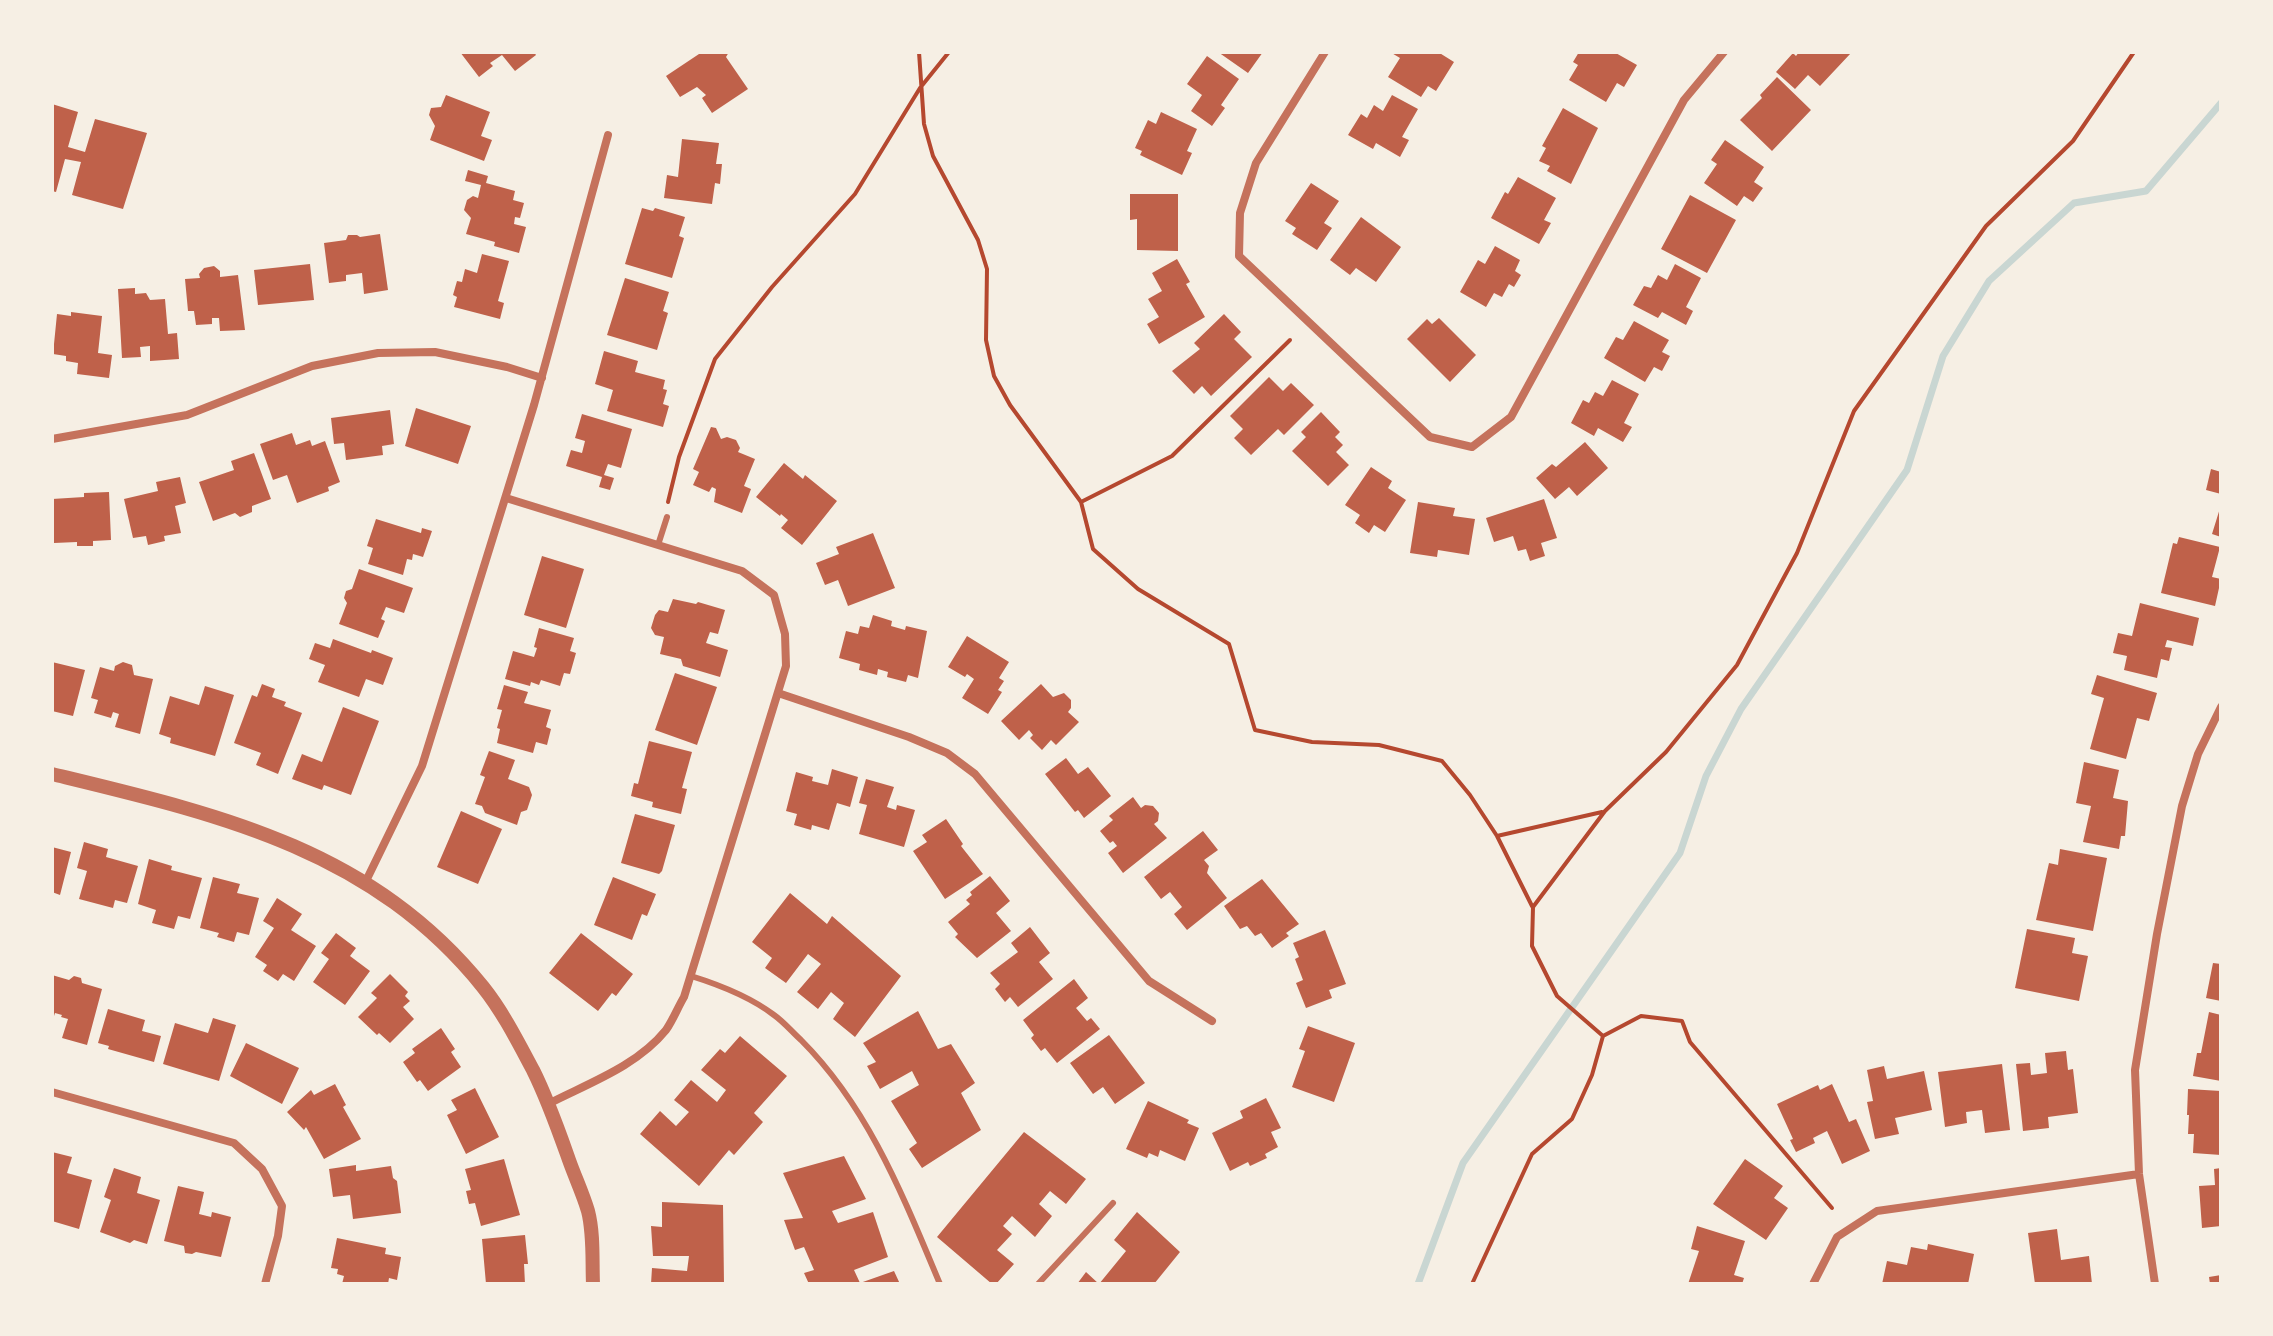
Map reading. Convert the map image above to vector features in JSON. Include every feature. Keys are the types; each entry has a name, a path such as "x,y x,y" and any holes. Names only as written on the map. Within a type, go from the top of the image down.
{"street":[{"path":"1325,52 1256,163 1240,213 1239,256 1430,437 1472,447 1511,417 1684,100 1724,52"},
{"path":"365,883 422,766 542,378 608,135"},
{"path":"52,439 187,415 312,366 378,353 435,352 507,367 542,378"},
{"path":"506,498 742,571 774,595 785,634 786,666 684,997 666,1030 636,1057 550,1103"},
{"path":"778,693 909,737 947,753 975,774 1149,981 1212,1021"},
{"path":"2155,1284 2139,1174 2135,1070 2182,806 2198,754 2221,707"},
{"path":"52,774 178,804 270,834 403,906 446,945 485,989 519,1043 550,1103 589,1214 593,1284"},
{"path":"52,1092 234,1143 262,1169 282,1206 278,1236 265,1284"},
{"path":"1813,1284 1837,1237 1877,1211 2139,1174"}],"lane":[{"path":"658,545 667,517"},
{"path":"691,976 742,995 775,1015 820,1060 856,1107 891,1168 940,1284"},
{"path":"1038,1284 1113,1203"}],"path":[{"path":"919,52 924,124 933,156 971,226 987,269 986,340 994,376 1010,405 1081,502 1093,549 1138,589 1229,644 1255,730 1312,742 1379,745 1442,761 1470,795 1497,836 1533,907 1532,946 1557,996 1603,1036"},
{"path":"667,517 670,487 679,457 715,359 772,287 855,194 920,88 949,52"},
{"path":"1533,907 1605,811 1666,752 1737,665 1797,553 1854,411 1986,226 2073,141 2134,52"},
{"path":"1081,502 1172,456 1290,340"},
{"path":"1497,836 1605,811"},
{"path":"1472,1284 1532,1154 1572,1119 1592,1075 1603,1036 1641,1016 1682,1021 1690,1042 1832,1208"}],"building":[{"path":"460,52 534,52 536,55 515,71 502,55 490,63 493,66 479,77"},
{"path":"702,52 729,52 726,57 748,89 712,113 702,98 706,95 697,87 680,97 666,76"},
{"path":"1218,52 1263,52 1248,73"},
{"path":"1390,52 1438,52 1454,62 1436,91 1428,86 1421,97 1388,77 1400,58"},
{"path":"1579,52 1614,52 1637,65 1624,87 1617,83 1606,102 1569,80 1578,65 1573,62"},
{"path":"1799,52 1851,53 1820,86 1808,75 1795,89 1776,72 1793,53 1796,56"},
{"path":"1207,56 1239,79 1221,105 1225,108 1212,126 1191,111 1202,95 1187,84"},
{"path":"1777,77 1811,110 1772,151 1740,120"},
{"path":"446,95 490,112 481,136 492,140 484,161 430,140 435,126 429,115 431,108 441,107"},
{"path":"1392,95 1418,109 1402,137 1409,140 1400,157 1376,143 1373,149 1348,135 1361,114 1367,118 1374,105 1383,111"},
{"path":"52,104 78,112 68,147 85,152 95,119 147,133 123,209 72,195 81,162 65,159 56,192 52,191"},
{"path":"1563,108 1598,128 1571,184 1547,171 1550,166 1539,161 1546,148 1542,146"},
{"path":"1161,112 1197,129 1187,151 1192,153 1182,175 1140,155 1142,151 1135,148 1148,120 1156,124"},
{"path":"682,139 719,143 716,164 722,164 720,184 715,183 712,204 664,198 667,175 678,177"},
{"path":"1725,140 1764,167 1754,182 1763,188 1753,202 1744,196 1737,206 1704,183 1717,164 1711,160"},
{"path":"468,170 488,176 486,183 515,191 513,200 524,203 520,218 515,217 514,224 526,227 519,253 466,234 471,218 464,210 467,200 473,196 478,198 481,185 465,181"},
{"path":"1518,177 1556,198 1544,220 1551,223 1539,244 1491,218 1505,192 1508,194"},
{"path":"1311,183 1339,201 1324,223 1332,228 1317,250 1292,234 1296,228 1285,221"},
{"path":"1130,194 1178,194 1178,251 1137,250 1137,219 1130,220"},
{"path":"1690,195 1736,220 1707,273 1661,249"},
{"path":"642,208 653,211 655,208 685,217 679,236 684,238 672,278 625,264"},
{"path":"1361,217 1401,247 1376,282 1356,268 1350,275 1330,260"},
{"path":"380,234 388,290 364,294 362,273 346,275 346,281 329,283 324,243 346,240 348,235"},
{"path":"1495,246 1520,260 1515,271 1521,275 1514,287 1509,284 1502,297 1494,293 1486,307 1460,292 1478,260 1485,264"},
{"path":"482,254 509,261 498,301 504,303 500,319 454,307 457,281 462,282 465,269 477,273"},
{"path":"1177,259 1190,282 1186,284 1205,317 1159,344 1147,324 1159,317 1148,299 1162,291 1152,273"},
{"path":"310,264 314,300 258,305 254,270"},
{"path":"1675,264 1701,278 1686,307 1693,311 1686,325 1662,312 1658,318 1633,305 1644,286 1651,288 1658,275 1667,280"},
{"path":"214,266 220,271 220,277 238,275 245,330 220,331 219,318 212,318 212,324 196,325 194,311 188,311 185,279 200,278 199,274 204,268"},
{"path":"625,278 669,292 663,311 668,313 657,350 607,335"},
{"path":"135,288 135,294 146,293 150,300 165,299 168,334 177,333 179,359 150,361 150,346 140,347 141,357 122,358 118,289"},
{"path":"71,312 102,316 98,353 112,355 109,378 77,374 78,363 66,361 66,356 53,354 57,314 71,316"},
{"path":"1224,314 1241,332 1234,339 1252,357 1211,396 1202,386 1194,394 1172,371 1200,349 1194,343"},
{"path":"1439,318 1476,355 1450,382 1407,339 1427,319 1432,324"},
{"path":"1634,321 1669,340 1662,352 1670,356 1662,371 1654,367 1645,382 1604,358 1616,337 1623,340"},
{"path":"604,351 638,361 635,372 665,380 663,389 667,390 663,404 669,406 663,427 607,411 613,390 595,384"},
{"path":"1269,377 1283,391 1291,383 1314,405 1284,435 1278,429 1251,455 1234,438 1243,429 1230,416"},
{"path":"1612,380 1639,394 1624,423 1632,427 1623,442 1598,428 1594,436 1571,423 1583,400 1589,403 1595,392 1603,396"},
{"path":"416,408 471,426 458,464 405,446"},
{"path":"390,410 394,444 382,446 383,455 346,460 344,443 334,444 331,418"},
{"path":"1321,412 1340,432 1335,437 1343,445 1336,452 1349,465 1328,486 1292,451 1306,437 1301,432"},
{"path":"582,414 632,429 621,468 608,464 604,475 614,478 610,490 599,487 602,477 566,466 571,450 582,453 585,441 575,438"},
{"path":"711,427 716,428 721,439 736,440 740,448 738,452 755,459 744,486 751,489 742,513 714,502 716,489 712,487 709,492 693,485 699,472 693,469"},
{"path":"292,433 296,445 310,440 312,446 325,441 340,482 328,487 329,491 297,503 287,475 273,480 260,444"},
{"path":"1585,442 1608,468 1577,496 1569,487 1555,499 1536,478 1552,464 1556,467"},
{"path":"254,453 271,499 252,506 252,512 240,517 235,513 213,521 199,482 234,470 231,461"},
{"path":"784,463 803,479 805,475 837,501 802,545 781,528 788,520 756,497"},
{"path":"1371,467 1392,481 1388,488 1406,500 1385,532 1374,525 1369,533 1355,523 1360,515 1345,505"},
{"path":"2211,469 2221,472 2221,494 2206,490"},
{"path":"180,477 186,503 175,506 181,533 164,536 165,541 148,545 146,536 133,538 124,499 158,491 156,482"},
{"path":"109,492 111,540 93,541 93,546 77,546 77,542 54,543 52,499"},
{"path":"1544,499 1557,538 1541,543 1545,556 1530,561 1526,549 1518,551 1513,536 1494,542 1486,518"},
{"path":"1418,502 1455,508 1453,516 1475,519 1469,555 1438,550 1437,557 1410,553"},
{"path":"2221,505 2221,537 2212,534"},
{"path":"376,519 421,533 422,528 432,531 423,557 413,554 412,560 407,559 403,575 368,564 373,548 367,546"},
{"path":"873,533 895,588 848,606 838,580 825,585 816,563 839,554 836,547"},
{"path":"2179,537 2220,547 2212,577 2221,579 2215,606 2161,593 2173,543 2177,544"},
{"path":"542,556 584,569 566,628 524,615"},
{"path":"359,569 413,588 404,613 386,607 381,619 385,621 378,638 339,624 347,603 344,598 346,591 352,589"},
{"path":"673,599 725,610 718,634 710,632 706,643 728,650 720,677 683,666 681,659 660,654 664,637 655,635 651,628 655,615 659,610 668,612"},
{"path":"2140,603 2199,618 2193,646 2167,640 2165,647 2172,648 2169,661 2161,659 2157,678 2124,670 2127,656 2113,653 2118,633 2132,636"},
{"path":"873,615 892,621 891,626 927,631 918,678 908,675 906,682 887,677 888,672 878,669 877,675 859,670 860,664 839,658 846,631 858,634 860,626 869,628"},
{"path":"539,628 574,638 570,651 576,653 570,674 564,673 560,686 541,680 539,685 531,682 530,686 505,679 513,651 534,657"},
{"path":"967,636 1009,662 999,678 1004,681 998,690 1002,692 988,714 962,698 974,679 948,667"},
{"path":"333,639 393,658 383,685 366,679 359,697 318,682 325,665 309,659 315,643 330,648"},
{"path":"52,662 85,670 73,716 52,711"},
{"path":"123,662 132,665 134,675 153,679 140,734 115,727 119,714 113,712 111,718 94,713 98,700 91,698 100,667 114,671 115,666"},
{"path":"675,673 717,687 697,745 655,730"},
{"path":"2097,675 2157,693 2149,721 2137,718 2126,759 2090,749 2104,698 2091,694"},
{"path":"262,684 275,689 272,697 286,702 284,706 302,713 278,774 256,765 261,753 234,743 252,695 257,697"},
{"path":"1041,684 1053,697 1064,693 1071,700 1068,712 1079,722 1056,745 1051,740 1042,750 1030,738 1033,735 1029,730 1019,740 1001,721"},
{"path":"504,685 528,692 524,703 551,710 546,727 551,729 547,745 536,742 533,753 497,743 502,710 497,709"},
{"path":"205,686 234,695 215,756 170,743 171,738 159,734 170,696 199,705"},
{"path":"343,707 379,721 351,795 324,785 322,790 292,779 302,754 322,762"},
{"path":"649,741 692,752 682,788 687,789 681,814 652,807 653,802 631,796 634,783 638,784"},
{"path":"489,751 515,760 508,779 529,787 532,795 517,825 485,813 482,806 475,804 485,777 480,775"},
{"path":"1066,758 1078,774 1088,767 1111,796 1084,818 1078,810 1075,812 1045,774"},
{"path":"2084,762 2119,770 2113,798 2128,801 2125,836 2121,836 2119,849 2083,842 2091,806 2076,803"},
{"path":"832,769 858,777 850,807 837,803 829,830 812,825 811,830 794,825 797,814 786,811 796,772 828,785"},
{"path":"866,779 894,787 887,807 896,810 897,805 915,810 904,847 859,834 867,805 859,803"},
{"path":"1133,797 1141,808 1153,806 1159,813 1158,821 1154,824 1167,838 1123,873 1108,853 1117,846 1100,831 1113,820 1109,816"},
{"path":"461,811 502,829 478,884 437,867"},
{"path":"635,814 675,825 659,874 621,863"},
{"path":"946,819 963,844 961,846 983,874 945,899 913,851 927,842 922,835"},
{"path":"1203,831 1218,850 1204,860 1209,866 1207,873 1227,898 1187,930 1174,914 1182,907 1170,892 1161,899 1144,877"},
{"path":"84,842 108,849 106,857 138,866 127,903 115,900 113,908 79,899 87,871 77,868"},
{"path":"52,847 71,852 60,895 52,892"},
{"path":"2060,849 2107,858 2093,931 2036,920 2049,863 2058,865"},
{"path":"149,859 172,866 171,870 202,878 190,919 178,916 174,929 152,923 156,910 138,904"},
{"path":"990,876 1010,901 996,913 1011,931 977,958 955,937 958,934 948,922 970,904 966,900 972,895 970,892"},
{"path":"213,877 240,884 237,893 259,898 249,935 237,932 234,942 217,937 219,933 200,928"},
{"path":"613,877 656,894 647,916 642,914 632,940 594,925"},
{"path":"1262,879 1299,924 1272,948 1261,933 1255,936 1247,926 1240,929 1224,906"},
{"path":"790,893 827,924 832,916 901,976 855,1037 833,1019 844,1003 831,992 818,1009 797,992 821,964 808,954 786,983 765,968 772,958 752,942"},
{"path":"277,898 302,914 291,930 316,946 294,981 283,974 278,981 263,971 267,965 255,957 274,928 263,921"},
{"path":"1030,927 1050,953 1039,962 1053,979 1018,1007 1010,997 1005,1002 995,989 1000,984 990,973 1018,952 1011,943"},
{"path":"2027,929 2075,938 2072,953 2088,956 2079,1001 2015,988"},
{"path":"1325,930 1346,984 1329,990 1332,998 1306,1008 1296,983 1303,980 1293,943"},
{"path":"336,933 356,948 350,956 370,971 345,1005 313,982 329,959 321,953"},
{"path":"581,933 633,974 616,996 612,993 598,1011 549,973"},
{"path":"2213,963 2221,964 2221,1001 2206,998"},
{"path":"390,974 408,992 405,996 410,1001 403,1007 414,1019 390,1043 358,1017 377,998 371,993"},
{"path":"52,975 69,980 74,976 81,978 82,983 102,989 87,1045 62,1038 68,1019 62,1015 55,1013 52,1022"},
{"path":"1074,979 1088,998 1076,1008 1087,1021 1091,1018 1100,1029 1057,1063 1045,1048 1041,1051 1023,1020"},
{"path":"108,1009 145,1020 142,1031 161,1036 154,1062 108,1049 109,1046 98,1043"},
{"path":"918,1011 938,1049 951,1044 975,1083 961,1093 981,1130 922,1168 909,1149 917,1143 891,1101 919,1085 912,1071 880,1089 867,1066 876,1062 863,1043"},
{"path":"2209,1012 2221,1015 2221,1081 2193,1076"},
{"path":"213,1018 236,1025 219,1081 163,1064 175,1023 208,1033"},
{"path":"1308,1026 1355,1043 1334,1102 1292,1087 1305,1051 1299,1049"},
{"path":"441,1028 455,1049 451,1052 461,1067 428,1091 420,1080 417,1082 403,1062 415,1053 412,1049"},
{"path":"1109,1035 1145,1083 1115,1104 1103,1087 1093,1094 1070,1063"},
{"path":"740,1036 787,1076 754,1113 763,1122 734,1155 729,1150 699,1186 640,1134 660,1111 676,1126 689,1112 674,1100 691,1080 717,1102 726,1090 701,1070 720,1049 725,1053"},
{"path":"246,1043 299,1068 282,1104 230,1076"},
{"path":"2066,1051 2068,1070 2073,1069 2078,1113 2048,1117 2049,1128 2023,1131 2016,1064 2030,1063 2031,1075 2047,1073 2045,1053"},
{"path":"2002,1064 2010,1130 1985,1133 1982,1110 1966,1112 1967,1123 1945,1127 1938,1072"},
{"path":"1884,1066 1887,1079 1924,1071 1932,1110 1895,1118 1899,1134 1875,1139 1867,1102 1873,1101 1867,1070"},
{"path":"335,1084 346,1105 343,1107 361,1139 324,1159 306,1127 304,1130 287,1112 311,1090 314,1095"},
{"path":"1832,1084 1849,1122 1856,1119 1870,1151 1842,1164 1827,1131 1813,1138 1815,1143 1796,1152 1777,1104 1818,1085 1820,1090"},
{"path":"475,1088 499,1137 466,1154 447,1115 457,1110 451,1100"},
{"path":"2188,1089 2221,1091 2221,1155 2193,1153 2194,1134 2188,1134"},
{"path":"1266,1098 1281,1128 1271,1132 1278,1147 1265,1154 1267,1158 1250,1166 1248,1162 1230,1171 1212,1133 1243,1118 1240,1111"},
{"path":"1148,1101 1199,1128 1185,1161 1160,1150 1158,1157 1149,1153 1147,1158 1126,1149"},
{"path":"1024,1132 1086,1179 1066,1204 1050,1191 1039,1204 1052,1216 1035,1237 1012,1216 1003,1226 1012,1234 997,1250 1014,1264 996,1284 992,1284 937,1237"},
{"path":"52,1152 72,1157 67,1173 92,1180 79,1229 52,1221"},
{"path":"844,1156 866,1199 832,1211 838,1223 873,1212 888,1257 854,1270 860,1283 894,1271 900,1284 809,1284 804,1273 814,1270 804,1247 795,1250 784,1220 803,1218 783,1173"},
{"path":"504,1159 520,1215 481,1226 475,1203 469,1204 466,1191 471,1190 465,1169"},
{"path":"1745,1159 1783,1186 1774,1198 1788,1208 1766,1240 1713,1204"},
{"path":"356,1165 356,1171 391,1166 393,1178 397,1181 401,1213 353,1219 350,1195 333,1197 329,1169"},
{"path":"114,1168 141,1177 137,1193 160,1200 147,1244 134,1240 130,1243 100,1232 111,1200 104,1197"},
{"path":"2221,1168 2221,1226 2202,1228 2199,1186 2215,1185 2214,1169"},
{"path":"178,1186 204,1192 199,1214 211,1217 212,1212 231,1217 221,1257 185,1253 184,1246 164,1241"},
{"path":"662,1202 723,1205 724,1284 651,1284 652,1268 687,1271 689,1256 653,1256 651,1226 662,1227"},
{"path":"1137,1212 1180,1252 1154,1284 1099,1284 1126,1251 1114,1240"},
{"path":"1697,1226 1745,1241 1734,1275 1744,1278 1742,1284 1688,1284 1699,1251 1691,1249"},
{"path":"2057,1229 2061,1260 2089,1256 2092,1284 2035,1284 2028,1233"},
{"path":"525,1235 528,1264 524,1264 525,1284 486,1284 482,1239"},
{"path":"337,1238 386,1248 385,1254 401,1257 397,1280 389,1278 388,1284 342,1284 344,1276 337,1274 338,1269 331,1268"},
{"path":"1928,1244 1974,1254 1968,1284 1882,1284 1887,1261 1907,1265 1911,1247 1927,1250"},
{"path":"1086,1272 1099,1284 1077,1284"},
{"path":"2221,1275 2221,1284 2210,1284 2209,1277"}],"waterway":[{"path":"1418,1284 1463,1163 1680,853 1706,776 1741,709 1907,470 1943,356 1989,281 2074,203 2146,191 2221,103"}]}
